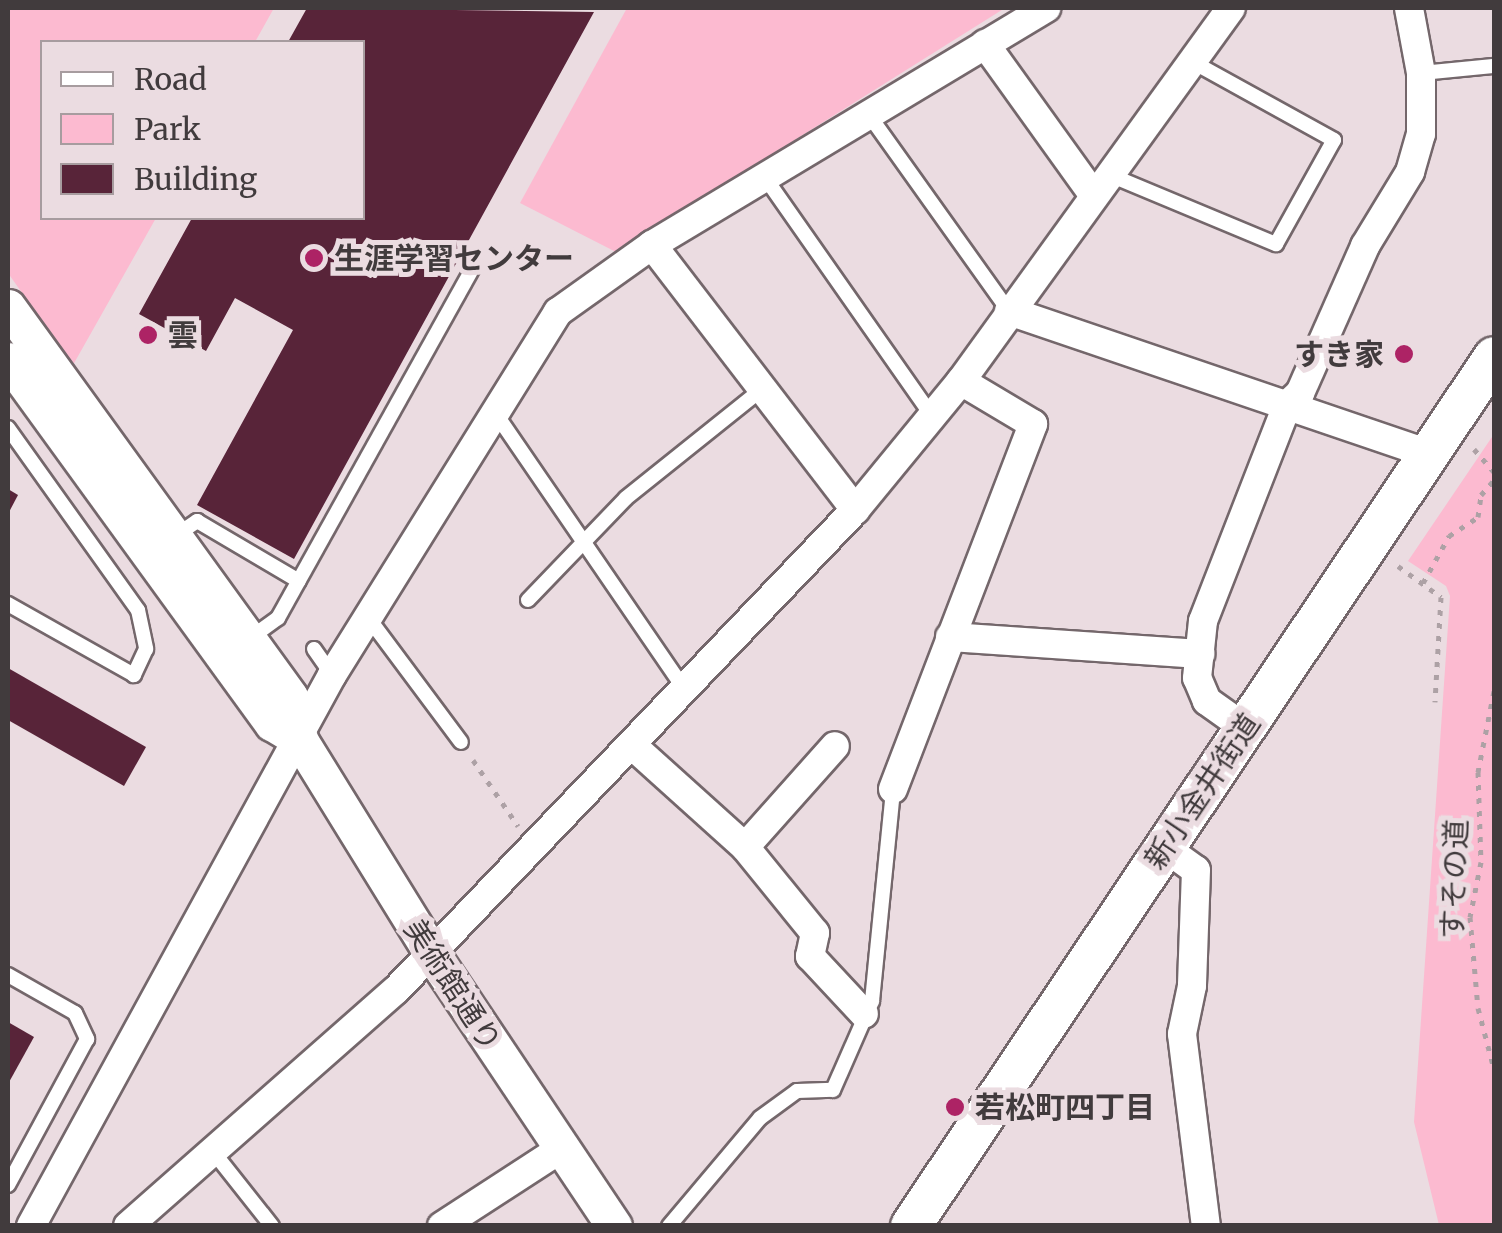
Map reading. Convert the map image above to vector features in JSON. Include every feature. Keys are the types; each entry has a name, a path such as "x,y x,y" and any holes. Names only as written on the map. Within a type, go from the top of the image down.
{"main road":[{"name":"新小金井街道","path":"911,1226 1494,357"}],"street":[{"path":"31,1226 300,740 332,675 558,312 652,245 1046,8"},
{"path":"128,1226 432,954 634,748 856,510 930,413 960,381 1099,183 1232,8"},
{"path":"1244,728 1207,702 1197,678 1203,622 1287,405 1300,394 1364,246 1410,172 1422,134 1421,73 1409,8"},
{"path":"985,44 1099,183"},
{"path":"652,245 856,510"},
{"name":"美術館通り","path":"8,307 16,360 236,648"},
{"path":"1010,311 1429,454"},
{"name":"美術館通り","path":"16,360 174,536 272,723 300,740 432,954 614,1226"},
{"path":"893,789 1033,424 960,381"},
{"path":"950,637 1200,654"},
{"path":"745,848 835,746"},
{"path":"634,748 745,848 814,933 810,956 864,1014"},
{"path":"1164,847 1196,870 1192,986 1182,1034 1206,1226"},
{"path":"442,1226 562,1148"}],"lane":[{"path":"1099,183 1276,244 1334,140 1190,61"},
{"path":"1421,73 1494,66"},
{"path":"869,115 1010,311"},
{"path":"764,176 930,413"},
{"path":"236,648 278,618 473,268"},
{"path":"528,600 626,498 762,389"},
{"path":"496,414 686,692"},
{"path":"8,428 138,610 146,649 134,675 8,604"},
{"path":"174,536 196,521 299,581"},
{"path":"367,615 461,742"},
{"path":"314,649 332,675"},
{"path":"669,1226 760,1118 797,1091 833,1090 872,1001 893,789"},
{"path":"8,975 74,1013 87,1039 8,1185"},
{"path":"211,1149 272,1226"}],"path":[{"path":"1474,449 1494,472"},
{"path":"1423,583 1449,536 1478,517 1481,495 1494,480"},
{"path":"1398,566 1441,598 1435,702"},
{"name":"すその道","path":"1494,691 1478,772 1480,862 1470,918 1478,1008 1494,1069"},
{"path":"461,742 533,849"}],"green space":[{"path":"8,8 274,8 256,40 40,40 40,220 155,220 73,365 8,273"},
{"path":"627,8 1005,8 616,252 520,203"},
{"path":"1494,434 1494,1225 1439,1225 1414,1122 1450,596 1446,586 1408,561"}],"building":[{"name":"生涯学習センター","path":"307,8 594,12 294,559 197,505 293,330 235,298 206,351 139,314 191,220 365,220 365,40 289,40"},
{"path":"8,489 18,495 8,514"},
{"path":"8,668 146,747 124,786 8,720"},
{"path":"8,1022 34,1037 8,1084"}],"place":[{"name":"生涯学習センター","path":"314,258"},
{"name":"雲","path":"148,335"},
{"name":"すき家","path":"1404,354"},
{"name":"若松町四丁目","path":"955,1107"}]}
